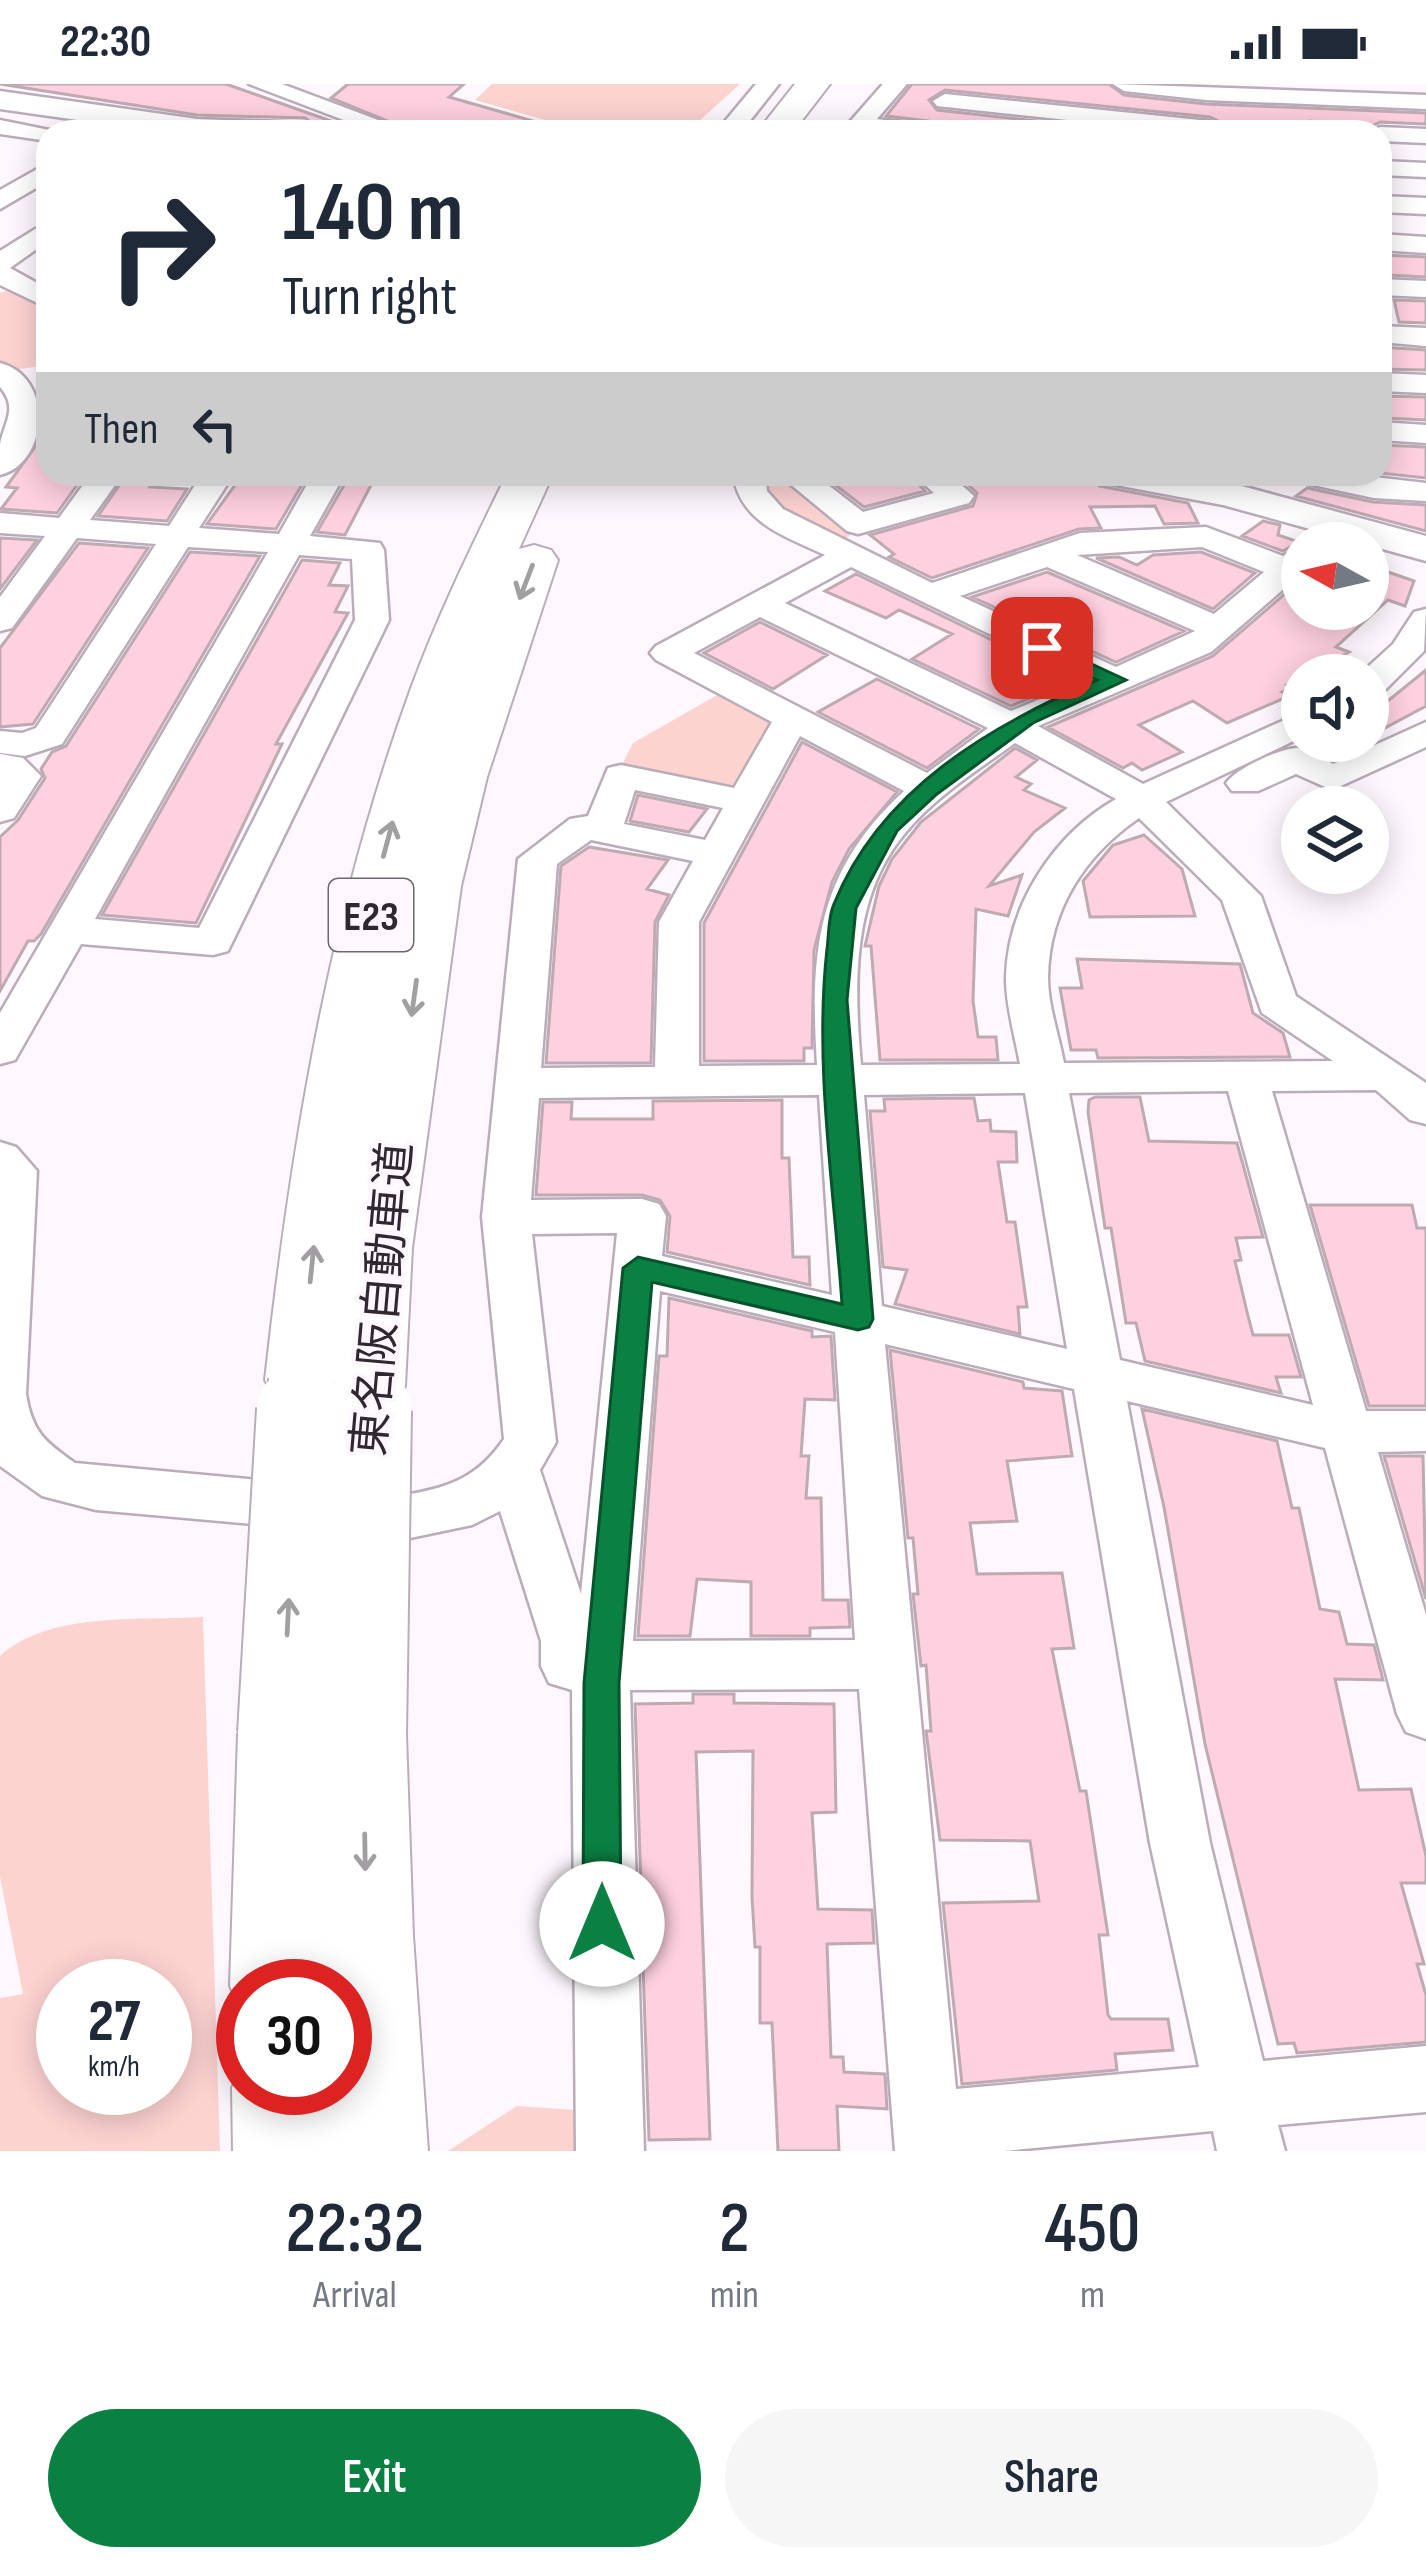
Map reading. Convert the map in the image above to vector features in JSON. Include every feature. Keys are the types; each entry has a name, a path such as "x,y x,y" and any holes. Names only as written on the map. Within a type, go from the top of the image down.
{"highway":[{"path":"785,120 814,84"},
{"path":"818,120 846,84"},
{"name":"東名阪自動車道","path":"282,1959 322,1734 335,1383 313,1250 378,878 405,775 487,559 524,486"},
{"name":"東名阪自動車道","path":"335,1383 377,1248 432,886 459,777 494,665 567,486"},
{"name":"東名阪自動車道","path":"322,1734 367,1936 379,2151"},
{"path":"281,2115 282,2151"}],"main road":[{"path":"0,100 93,120"},
{"path":"1182,486 1227,494 1295,522"},
{"path":"1389,544 1426,549"}],"street":[{"path":"260,84 364,120"},
{"path":"738,120 768,84"},
{"path":"863,120 896,84"},
{"path":"1124,84 1426,102"},
{"path":"1207,89 1210,120"},
{"path":"931,120 952,92 1143,120"},
{"path":"0,128 36,132"},
{"path":"1392,135 1426,136"},
{"path":"0,168 36,171"},
{"path":"1392,169 1426,170"},
{"path":"0,201 36,178"},
{"path":"1392,205 1426,206"},
{"path":"0,212 36,217"},
{"path":"0,262 36,238"},
{"path":"1392,243 1426,244"},
{"path":"0,274 36,292"},
{"path":"1392,288 1426,290"},
{"path":"1392,335 1426,337"},
{"path":"0,466 20,441 28,421 28,411 6,376 36,372"},
{"path":"1392,383 1426,384"},
{"path":"1392,432 1426,434"},
{"path":"0,621 98,486"},
{"path":"0,809 22,776 9,755 49,736 210,486"},
{"path":"0,1050 322,486"},
{"path":"750,486 764,509 849,555 668,653 928,789"},
{"path":"809,486 858,524 958,496 944,486"},
{"path":"1360,486 1426,492"},
{"path":"0,523 368,550 372,620 213,942 68,930"},
{"path":"928,594 981,581 1080,543 1206,537 1281,558"},
{"path":"1048,555 1217,628"},
{"path":"864,562 1115,680"},
{"path":"1281,573 1198,645 1014,727 928,789 887,828 844,908 834,1000 927,2138 1243,2124 1426,2079"},
{"path":"760,604 1014,727 1153,808 1241,896 1277,1003 1385,1075 1426,1109"},
{"path":"1389,667 1406,651 1426,619"},
{"path":"677,1083 679,922 792,718"},
{"path":"1153,808 1298,760 1332,779 1426,733"},
{"path":"1243,2124 1180,1844 1027,980 1034,922 1064,862 1281,735"},
{"path":"602,830 621,776 744,801"},
{"path":"0,1158 14,1171 1,1394 4,1417 18,1451 44,1473 96,1489 410,1516 472,1504 513,1468 530,1442 506,1217 538,859 584,827 714,854"},
{"path":"516,1083 1385,1075"},
{"path":"1246,1076 1426,1714"},
{"path":"506,1217 642,1216 603,1664 602,1924 610,2151"},
{"path":"638,1268 1344,1432 1426,1431"},
{"path":"513,1468 569,1641 569,1666 885,1664"}],"shaded area":[{"path":"492,84 740,84 700,120 545,120 475,100"},
{"path":"13,288 36,300 36,367 13,370 0,361 0,293"},
{"path":"764,486 799,486 856,530 843,541 771,505"},
{"path":"730,693 776,723 735,796 618,773 633,743 719,694"},
{"path":"203,1617 220,2151 0,2151 0,1998 23,1994 0,1877 0,1656 44,1631 124,1619"},
{"path":"517,2106 577,2110 579,2151 448,2151"}],"building":[{"path":"0,84 226,84 328,120 197,115"},
{"path":"348,84 464,84 449,97 530,120 385,120 331,98"},
{"path":"912,84 1109,84 1124,95 1206,104 1426,113 1426,124 1216,120 945,90 929,100 937,110 1028,120 886,116"},
{"path":"1392,255 1426,257 1426,277 1392,275"},
{"path":"1394,300 1426,301 1426,323 1399,322"},
{"path":"1392,348 1426,350 1426,370 1392,369"},
{"path":"1392,396 1426,397 1426,420 1392,418"},
{"path":"36,446 36,486 76,486 57,513 1,509 17,488 6,487"},
{"path":"1392,446 1426,447 1426,478 1392,474"},
{"path":"119,486 187,489 167,521 98,516"},
{"path":"234,486 301,486 276,529 207,524"},
{"path":"344,486 370,486 345,535 317,532"},
{"path":"837,486 920,486 925,491 864,507"},
{"path":"969,486 1099,486 1188,503 1198,523 1164,524 1155,506 1090,507 1101,528 1079,529 932,578 889,557 894,554 870,535 973,506 977,493"},
{"path":"1307,488 1373,502 1426,505 1426,531 1296,496"},
{"path":"1263,521 1280,525 1281,550 1242,536"},
{"path":"0,538 37,540 0,589"},
{"path":"79,543 148,548 33,724 0,727 0,648"},
{"path":"190,552 260,556 41,934 28,941 0,991 0,837 18,820 45,778 41,769 52,752 66,746"},
{"path":"1201,552 1255,573 1213,609 1096,558 1119,557 1137,565 1153,555"},
{"path":"302,560 340,563 329,585 348,586 335,612 348,613 276,744 282,744 196,923 102,915"},
{"path":"1047,572 1184,631 1116,662 972,597"},
{"path":"1389,572 1414,581 1405,606 1389,600"},
{"path":"856,574 1074,680 1011,706 912,659 952,634 899,610 886,618 825,591"},
{"path":"1281,597 1281,630 1355,630 1336,647 1349,652 1345,654 1281,654 1281,699 1227,723 1193,701 1139,725 1182,752 1142,770 1132,763 1123,768 1048,727 1213,656"},
{"path":"760,622 827,655 773,689 704,653"},
{"path":"1426,670 1426,706 1389,726 1389,700"},
{"path":"877,679 979,729 927,768 818,712"},
{"path":"802,742 897,792 849,849 832,882 814,950 812,1048 804,1048 804,1061 704,1061 704,923"},
{"path":"1015,748 1037,760 1016,777 1031,784 1024,790 1065,808 1034,832 989,886 1022,875 1008,916 976,909 973,1001 978,1037 996,1037 998,1060 880,1060 871,946 865,946 879,886 892,859 921,822"},
{"path":"638,795 707,809 689,832 630,821"},
{"path":"1144,835 1182,869 1195,916 1090,917 1083,881 1113,845"},
{"path":"589,847 668,860 647,889 669,895 655,922 651,1063 546,1063 561,866"},
{"path":"1077,959 1240,964 1253,1013 1283,1033 1290,1057 1098,1058 1096,1050 1071,1050 1060,988 1082,988"},
{"path":"1140,1097 1149,1141 1237,1143 1263,1237 1236,1238 1241,1260 1235,1261 1253,1335 1289,1335 1301,1377 1276,1377 1281,1393 1145,1361 1136,1323 1126,1323 1111,1228 1105,1228 1088,1112 1089,1100"},
{"path":"974,1098 978,1121 990,1120 991,1131 1016,1132 1017,1162 998,1162 1007,1222 1015,1222 1027,1307 1018,1307 1020,1334 895,1304 907,1270 883,1267 870,1111 885,1111 884,1099"},
{"path":"782,1100 782,1158 789,1158 793,1257 809,1257 810,1285 667,1252 670,1216 660,1200 642,1195 536,1195 543,1102 572,1102 571,1119 653,1119 653,1101"},
{"path":"1310,1205 1412,1205 1417,1228 1426,1228 1426,1406 1369,1406"},
{"path":"669,1298 812,1331 812,1337 831,1336 835,1400 805,1399 801,1456 809,1456 806,1498 821,1498 823,1600 848,1600 850,1627 810,1628 810,1636 751,1636 751,1582 697,1579 690,1636 638,1636 659,1356 667,1356"},
{"path":"890,1350 1023,1382 1024,1388 1062,1391 1072,1456 1007,1461 1017,1521 970,1523 977,1574 1062,1573 1074,1648 1052,1649 1080,1791 1086,1791 1108,1935 1099,1935 1108,2015 1111,2019 1168,2019 1173,2050 1115,2054 1117,2070 962,2084 943,1903 1039,1901 1030,1841 940,1840 926,1731 931,1731 926,1665 921,1666 913,1538 908,1538"},
{"path":"1142,1409 1277,1441 1292,1508 1299,1508 1320,1609 1339,1612 1347,1644 1374,1645 1383,1680 1335,1679 1359,1790 1411,1789 1426,1856 1426,1883 1401,1883 1424,1964 1417,1964 1426,1995 1426,2042 1297,2053 1294,2043 1278,2044 1205,1744"},
{"path":"1384,1456 1423,1456 1426,1599"},
{"path":"693,1694 734,1694 734,1703 834,1704 836,1812 812,1813 818,1909 872,1910 874,1943 827,1944 831,2057 843,2057 844,2072 885,2074 887,2109 837,2106 839,2151 778,2151 772,2023 760,2023 760,1947 755,1947 753,1751 696,1752 710,2139 649,2140 642,1936 652,1936 651,1888 641,1888 635,1704 693,1703"}],"route":[{"path":"602,1924 601,1683 638,1268 858,1319 834,1000 844,908 887,828 928,789 1025,718 1115,680 1042,648"}]}
